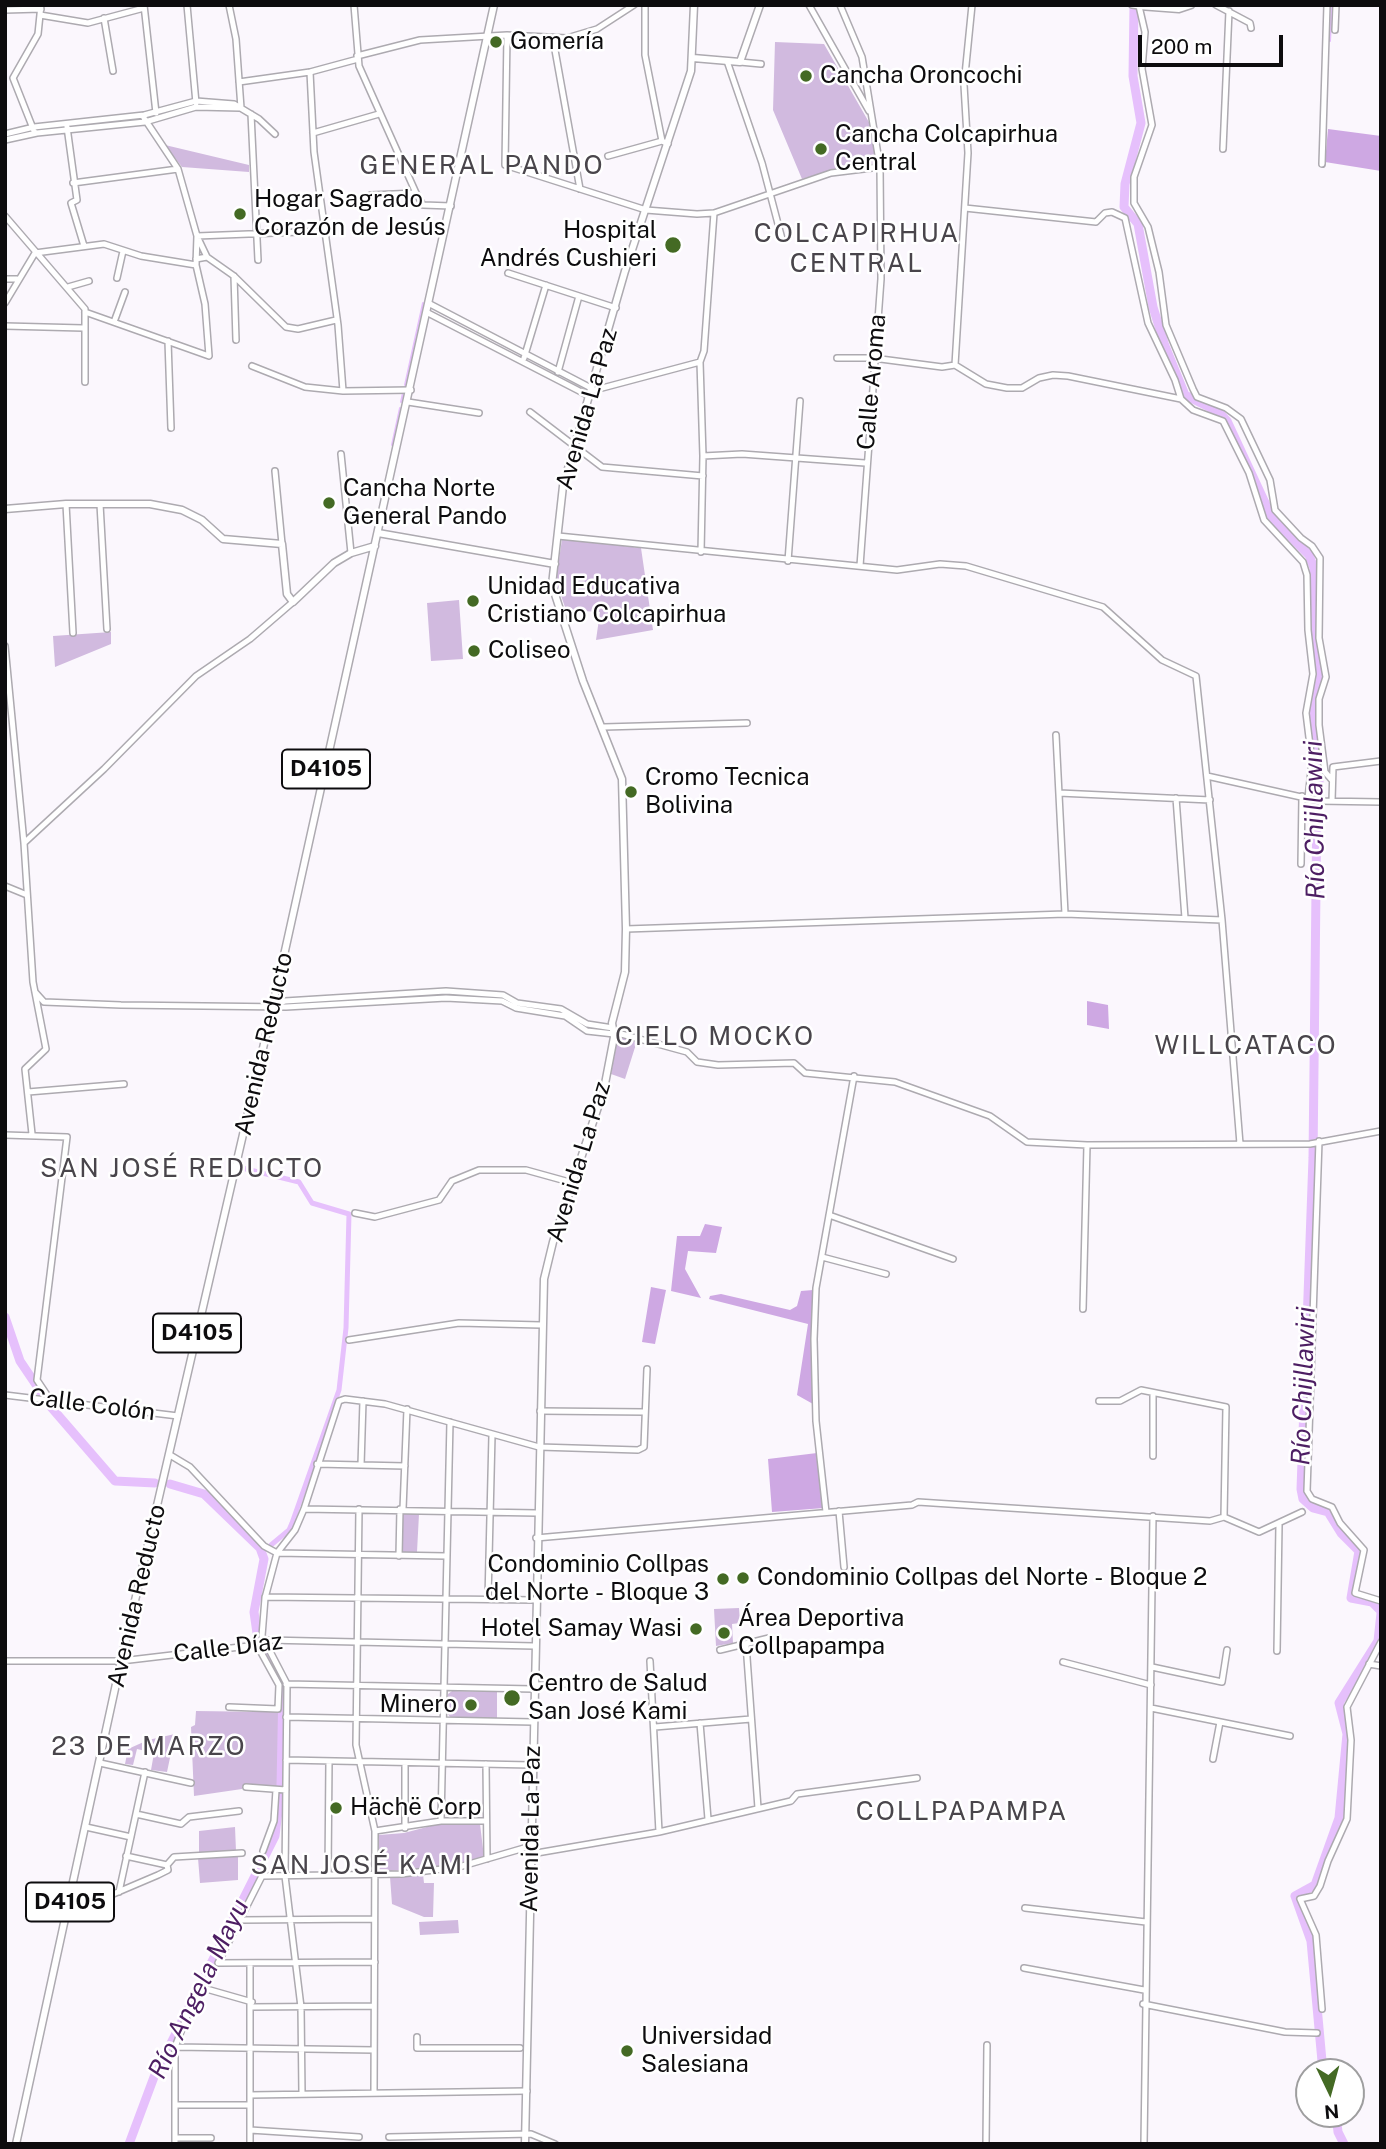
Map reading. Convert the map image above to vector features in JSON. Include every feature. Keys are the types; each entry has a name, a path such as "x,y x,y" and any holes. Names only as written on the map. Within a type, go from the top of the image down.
{"main road":[{"name":"D4105","path":"428,313 494,5"},
{"name":"Avenida La Paz","path":"525,2144 531,1765 544,1279 604,1089 625,972 626,929 622,779 604,727 583,681 552,585 563,486 665,142 694,58 694,5"},
{"path":"694,58 740,62 760,5"},
{"path":"1136,5 1179,9 1191,5"},
{"name":"Avenida Reducto","path":"16,2144 121,1661 273,1005 428,313"},
{"path":"5,509 66,504 170,507 202,520 223,539 282,544 287,594 293,602 334,562 351,553 375,546"},
{"path":"379,533 555,564"}],"street":[{"path":"187,5 196,104"},
{"path":"229,5 240,108"},
{"path":"354,5 358,58 379,114 416,193 424,205 451,206"},
{"path":"239,82 310,72 420,40 507,35 553,39 597,29 634,5"},
{"path":"608,156 665,142 645,55 645,5"},
{"path":"808,5 870,113"},
{"name":"Calle Aroma","path":"840,5 862,57 880,167 881,279 865,463 860,566"},
{"path":"955,365 968,153 964,85 972,5"},
{"path":"1136,5 1145,32 1142,69 1152,125 1136,169 1134,203 1148,227 1159,272 1166,325 1197,397 1226,408 1241,419 1270,480 1275,510 1312,546 1320,558 1319,638 1326,677 1319,699 1319,725 1325,772 1332,780"},
{"path":"1216,5 1250,23 1251,28"},
{"path":"1322,164 1327,5"},
{"path":"1335,30 1336,5"},
{"path":"5,10 41,10 88,23 144,6 156,116"},
{"path":"13,78 38,34 41,10"},
{"path":"1223,149 1228,11"},
{"path":"104,18 113,71"},
{"path":"507,35 505,165 646,210 714,213 831,173 880,167"},
{"path":"553,39 580,189"},
{"path":"727,61 771,193 782,239"},
{"path":"740,62 761,64"},
{"path":"310,72 313,133 343,391"},
{"path":"5,79 13,78"},
{"path":"13,78 34,131"},
{"path":"5,134 144,118 196,104 224,102 251,114 275,134"},
{"path":"251,114 258,260"},
{"path":"313,133 379,114"},
{"path":"144,118 178,169 197,236 207,257 234,276 286,327 298,329 336,320"},
{"path":"67,127 77,200 71,203 84,246"},
{"path":"5,140 34,131"},
{"path":"73,183 178,169"},
{"path":"371,195 416,193"},
{"path":"965,208 1096,222 1105,213 1120,213 1125,218 1148,323 1181,399 1193,410 1223,421 1249,473 1264,520 1303,562 1307,575 1308,630 1313,674 1306,713 1312,762 1311,799 1301,864"},
{"path":"701,552 703,456 700,362 705,351 714,213"},
{"path":"6,217 35,253 80,299 85,312 85,382"},
{"path":"197,236 326,231"},
{"path":"85,312 209,356 205,304 196,262 197,236"},
{"path":"5,303 35,253 104,244 123,251 196,262 207,257"},
{"path":"117,278 123,251"},
{"path":"508,273 616,308"},
{"path":"234,276 236,340"},
{"path":"5,279 17,279"},
{"path":"68,287 89,281"},
{"path":"524,358 546,285"},
{"path":"114,322 125,292"},
{"path":"558,372 579,296"},
{"path":"430,304 524,358 558,372 590,392"},
{"path":"428,313 590,392 700,362"},
{"path":"5,326 83,328"},
{"path":"168,341 171,428"},
{"path":"836,358 873,358 942,367 955,365 986,384 1007,388 1022,388 1039,378 1053,375 1181,399"},
{"path":"252,366 297,385 343,391 411,390"},
{"path":"788,561 800,401"},
{"path":"408,402 479,413"},
{"path":"530,412 602,467 703,476"},
{"path":"341,454 351,553"},
{"path":"703,456 742,454 865,463"},
{"path":"275,471 282,544"},
{"path":"66,504 73,633"},
{"path":"100,504 107,629"},
{"path":"558,536 897,570 940,564 966,566 1103,607 1162,660 1196,676 1222,920 1240,1144"},
{"path":"23,843 104,769 196,676 250,639 293,602"},
{"path":"5,646 35,992 46,1049 25,1069 32,1134"},
{"path":"604,727 747,723"},
{"path":"1056,735 1065,914"},
{"path":"1332,801 1334,767 1381,761"},
{"path":"1207,775 1311,799 1381,803"},
{"path":"1059,793 1210,800"},
{"path":"1176,798 1185,918"},
{"path":"5,886 27,895"},
{"path":"626,929 1065,914 1222,920"},
{"path":"35,992 44,1002 273,1005 285,1000 381,999 446,994 503,995 530,1008 565,1016 587,1031 614,1032 687,1052 697,1062 718,1065 794,1063 806,1073 895,1082 990,1116 1027,1142 1087,1145 1315,1142 1381,1131"},
{"path":"827,1512 816,1421 814,1339 822,1257 854,1076"},
{"path":"27,1092 124,1084"},
{"path":"5,1135 67,1137 37,1380 51,1401"},
{"path":"1315,1142 1307,1491 1312,1499 1332,1507 1340,1523 1364,1550 1355,1593 1381,1601"},
{"path":"1083,1309 1087,1145"},
{"path":"355,1213 375,1217 439,1200 452,1181 479,1170 526,1170 573,1183"},
{"path":"829,1215 953,1259"},
{"path":"822,1257 886,1274"},
{"path":"349,1340 459,1323 541,1325"},
{"path":"302,2094 303,2050 298,1963 285,1876 286,1684 264,1642 265,1597 277,1553 295,1530 304,1509 339,1401 363,1401 407,1409 539,1447 638,1450 644,1447 647,1369"},
{"path":"1099,1401 1120,1401 1141,1390 1153,1395 1226,1407 1224,1517"},
{"name":"Calle Colón","path":"5,1395 178,1416"},
{"path":"1153,1395 1153,1456"},
{"path":"361,1465 363,1401"},
{"path":"399,1556 407,1409"},
{"path":"540,1411 645,1412"},
{"path":"441,1821 450,1422"},
{"path":"488,1599 492,1435"},
{"path":"170,1455 190,1467 264,1546 277,1553 446,1556"},
{"path":"317,1464 405,1466"},
{"path":"536,1538 918,1502 1210,1521 1224,1517 1249,1530 1259,1532 1302,1512"},
{"path":"304,1509 537,1513"},
{"path":"359,1510 356,1718 360,1762 375,1831 374,2093"},
{"path":"839,1511 844,1567"},
{"path":"1144,2144 1143,2004 1152,1685 1153,1516"},
{"path":"1277,1651 1279,1525"},
{"path":"265,1597 535,1600"},
{"path":"720,1650 769,1638"},
{"name":"Calle Díaz","path":"5,1661 121,1661 264,1642 534,1646"},
{"path":"1322,2009 1316,1935 1300,1899 1314,1896 1320,1886 1328,1861 1348,1819 1351,1740 1347,1707 1381,1642"},
{"path":"229,1707 278,1709 279,1685 257,1644"},
{"path":"746,1644 758,1808"},
{"path":"1152,1667 1222,1682 1227,1650"},
{"path":"650,1661 659,1832"},
{"path":"1063,1662 1152,1685"},
{"path":"1370,1664 1381,1666"},
{"path":"286,1684 446,1688 569,1684"},
{"path":"1151,1708 1290,1736"},
{"path":"286,1717 533,1722"},
{"path":"655,1727 751,1719"},
{"path":"1213,1759 1220,1722"},
{"path":"700,1723 708,1819"},
{"path":"286,1760 531,1765"},
{"path":"328,1874 329,1761"},
{"path":"100,1763 191,1783"},
{"path":"405,1763 405,1828"},
{"path":"486,1764 487,1859"},
{"path":"119,1892 145,1772"},
{"path":"375,1962 218,1964 262,1876 374,1875 459,1867 531,1850 659,1832 791,1801 797,1794 917,1778"},
{"path":"246,1787 286,1790"},
{"path":"263,1852 274,1821 275,1790"},
{"path":"136,1814 181,1824 189,1817 239,1811"},
{"path":"375,1831 441,1821 485,1821"},
{"path":"86,1827 131,1837"},
{"path":"69,1907 78,1909 168,1870 167,1865 174,1857 242,1853"},
{"path":"126,1856 167,1865"},
{"path":"1025,1908 1146,1922"},
{"path":"241,1920 374,1919"},
{"path":"250,1963 250,2144"},
{"path":"1024,1968 1144,1990"},
{"path":"211,2138 175,2141 174,2047 203,1988 252,2004 301,2007 374,2006"},
{"path":"1143,2004 1285,2032 1317,2033"},
{"path":"417,2037 417,2048 520,2048"},
{"path":"986,2144 987,2045"},
{"path":"174,2047 374,2050"},
{"path":"250,2095 527,2091"},
{"path":"175,2105 250,2105"},
{"path":"250,2130 359,2137"},
{"path":"306,2133 306,2144"},
{"path":"389,2137 526,2134 555,2144"}],"shaded area":[{"path":"775,42 824,44 870,124 876,162 873,166 831,170 802,179 773,110"},
{"path":"1328,129 1381,136 1381,171 1325,162"},
{"path":"165,145 249,165 249,172 182,167"},
{"path":"562,539 641,548 653,630 596,640 600,612 566,610 556,581"},
{"path":"459,600 463,659 431,661 427,603"},
{"path":"111,632 111,644 55,667 53,636"},
{"path":"1087,1001 1108,1005 1109,1029 1087,1025"},
{"path":"618,1036 637,1041 625,1079 611,1074"},
{"path":"705,1224 722,1227 716,1253 688,1251 685,1269 701,1298 671,1291 677,1236 700,1236"},
{"path":"651,1287 666,1290 655,1344 642,1342"},
{"path":"813,1290 813,1404 797,1395 808,1324 709,1299 710,1296 721,1294 790,1310 797,1306 801,1291"},
{"path":"817,1453 824,1508 772,1512 768,1459"},
{"path":"402,1513 419,1514 417,1552 401,1552"},
{"name":"Área Deportiva Collpapampa","path":"739,1608 740,1623 732,1624 733,1643 716,1646 714,1609"},
{"path":"452,1691 497,1692 497,1718 450,1717 447,1713 448,1694"},
{"path":"281,1705 285,1705 284,1788 242,1786 242,1789 194,1796 191,1727 195,1725 196,1711 269,1712 279,1710"},
{"path":"175,1734 167,1772 151,1770 154,1753 137,1749 133,1765 125,1764 128,1749 148,1740"},
{"path":"442,1823 480,1824 484,1857 457,1865 379,1872 379,1835 404,1833"},
{"path":"235,1827 236,1851 199,1853 199,1831"},
{"path":"238,1856 238,1880 200,1883 198,1858"},
{"path":"423,1874 424,1883 434,1883 433,1917 424,1917 392,1904 390,1877"},
{"path":"458,1920 459,1933 420,1935 419,1922"}],"waterway":[{"name":"Río Chijllawiri","path":"1134,5 1133,76 1141,123 1125,184 1124,207 1138,224 1153,307 1165,346 1185,395 1219,412 1227,421 1272,518 1309,555 1314,568 1312,628 1320,678 1312,709 1320,773 1317,799 1313,1158 1301,1489 1303,1499 1313,1508 1328,1512 1341,1533 1359,1551 1351,1598 1372,1602 1381,1611"},
{"path":"1330,41 1332,5"},
{"path":"405,385 423,303"},
{"path":"401,402 403,393"},
{"path":"392,445 400,408"},
{"path":"242,1168 299,1182 312,1203 349,1214 346,1328 339,1390 289,1530 271,1545"},
{"name":"Río Angela Mayu","path":"5,1317 20,1361 51,1407 115,1481 155,1483"},
{"name":"Río Angela Mayu","path":"170,1484 204,1494 260,1548 264,1559 254,1612 258,1640"},
{"name":"Río Chijllawiri","path":"1322,2058 1311,1941 1295,1896 1315,1885 1339,1818 1347,1734 1339,1703 1378,1641 1381,1613"},
{"name":"Río Angela Mayu","path":"262,1647 283,1685 281,1786"},
{"name":"Río Angela Mayu","path":"129,2144 154,2077 275,1836 280,1795"},
{"name":"Río Chijllawiri","path":"1338,2128 1344,2144"}],"place":[{"name":"Gomería","path":"496,42"},
{"name":"Cancha Oroncochi","path":"806,76"},
{"name":"Cancha Colcapirhua Central","path":"821,149"},
{"name":"Hogar Sagrado Corazón de Jesús","path":"240,214"},
{"name":"Hospital Andrés Cushieri","path":"673,245"},
{"name":"Cancha Norte General Pando","path":"329,503"},
{"name":"Unidad Educativa Cristiano Colcapirhua","path":"473,601"},
{"name":"Coliseo","path":"474,651"},
{"name":"Cromo Tecnica Bolivina","path":"631,792"},
{"name":"Condominio Collpas del Norte - Bloque 2","path":"743,1578"},
{"name":"Condominio Collpas del Norte - Bloque 3","path":"723,1579"},
{"name":"Hotel Samay Wasi","path":"696,1629"},
{"name":"Área Deportiva Collpapampa","path":"724,1633"},
{"name":"Centro de Salud San José Kami","path":"512,1698"},
{"name":"Minero","path":"471,1705"},
{"name":"Hächë Corp","path":"336,1808"},
{"name":"Universidad Salesiana","path":"627,2051"}],"district":[{"name":"GENERAL PANDO","path":"482,166"},
{"name":"COLCAPIRHUA CENTRAL","path":"857,249"},
{"name":"CIELO MOCKO","path":"715,1037"},
{"name":"WILLCATACO","path":"1246,1046"},
{"name":"SAN JOSÉ REDUCTO","path":"182,1169"},
{"name":"23 DE MARZO","path":"149,1747"},
{"name":"COLLPAPAMPA","path":"962,1812"},
{"name":"SAN JOSÉ KAMI","path":"362,1866"}]}
